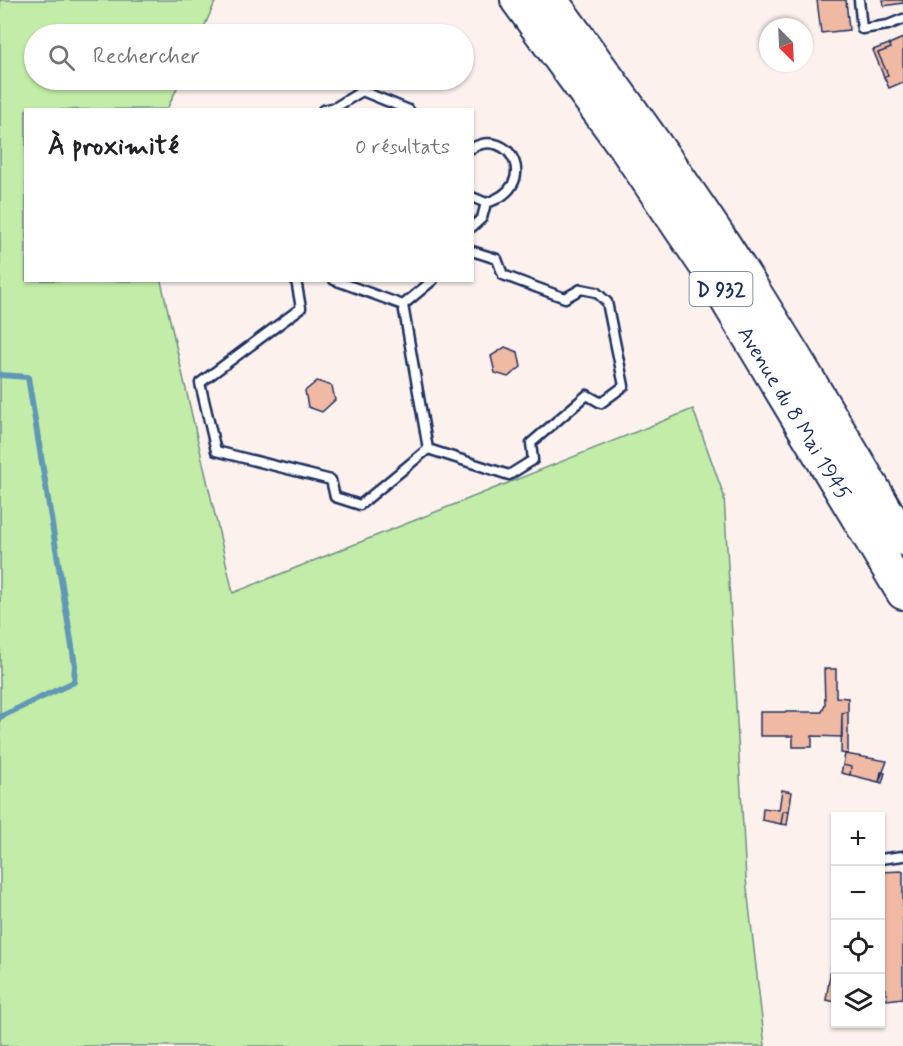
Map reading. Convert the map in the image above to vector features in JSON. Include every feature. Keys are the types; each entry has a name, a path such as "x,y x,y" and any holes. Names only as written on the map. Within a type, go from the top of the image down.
{"highway":[{"name":"Avenue du 8 Mai 1945","path":"517,0 626,149 709,271 903,593"},
{"name":"Avenue du 8 Mai 1945","path":"551,0 640,122 724,244 802,368 903,539"}],"lane":[{"path":"859,0 862,29 888,25 903,19"},
{"path":"332,108 362,91 404,108"},
{"path":"474,147 484,143 502,146 509,152 517,168 517,177 509,192 486,203 474,198"},
{"path":"474,225 482,218 486,203"},
{"path":"428,448 509,475 533,459 531,443 587,395 601,403 624,386 607,302 596,292 581,289 564,298 503,275 497,259 474,252"},
{"path":"296,282 301,308 200,383 216,451 331,480 334,497 360,505 428,448"},
{"path":"340,282 404,305"},
{"path":"404,305 431,282"},
{"path":"404,305 428,448"},
{"path":"885,858 903,856"}],"green space":[{"path":"0,0 216,0 205,24 24,24 24,90 176,90 167,108 24,108 24,282 161,282 233,593 693,409 724,496 746,879 765,1046 0,1046"}],"building":[{"path":"817,0 846,0 849,30 821,33"},
{"path":"883,0 903,0 903,3 884,6"},
{"path":"903,38 903,82 889,88 884,77 888,75 878,53 891,48 889,44"},
{"path":"889,44 891,48 878,53 888,75 884,77 873,50"},
{"path":"505,347 518,352 521,367 508,377 495,373 491,356"},
{"path":"317,381 332,386 335,400 322,412 308,407 305,391"},
{"path":"824,669 836,669 836,697 848,698 848,712 842,713 842,737 812,736 812,747 793,747 793,736 760,736 760,712 822,712 825,704"},
{"path":"848,712 848,754 841,753 842,713"},
{"path":"845,754 887,761 879,782 850,775 851,767 843,765"},
{"path":"843,765 851,767 850,775 841,773"},
{"path":"881,772 885,773 882,783 879,782"},
{"path":"782,790 792,792 789,811 783,811 781,824 762,820 763,808 779,810"},
{"path":"783,811 789,811 787,825 781,824"},
{"path":"903,871 903,998 887,1000 885,989 885,872"},
{"path":"831,968 831,1001 826,1000"}],"waterway":[{"path":"0,375 28,377 75,665 74,682 0,717"}]}
